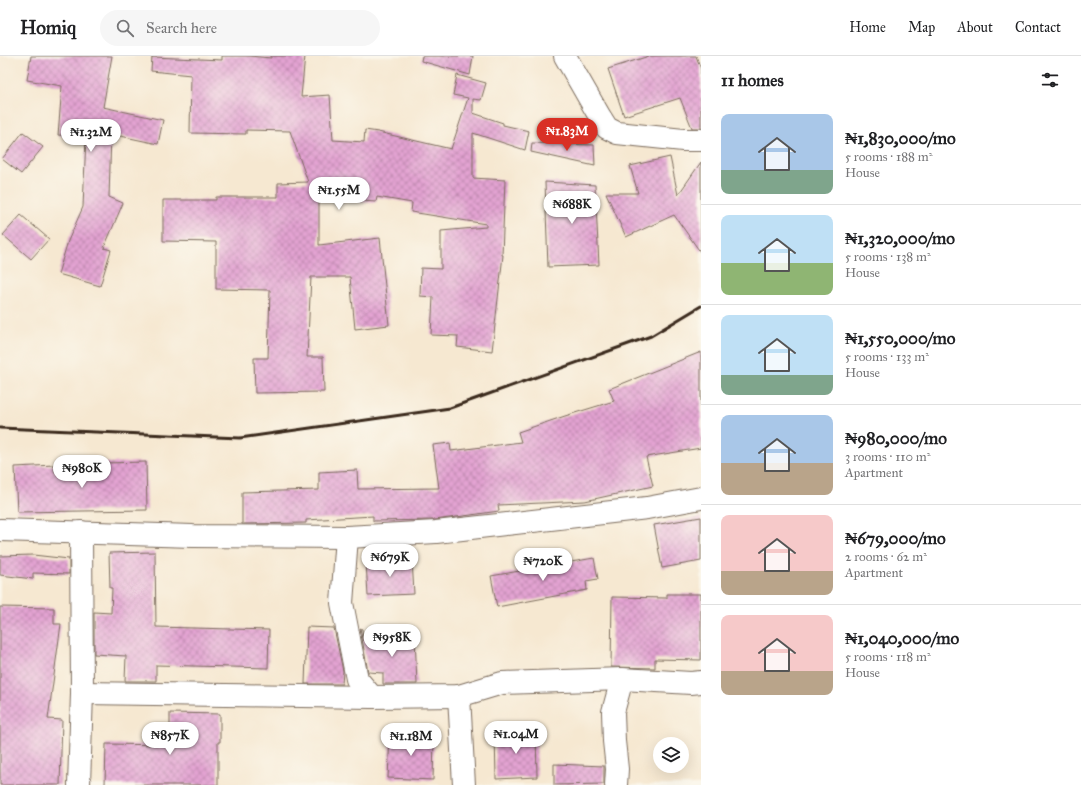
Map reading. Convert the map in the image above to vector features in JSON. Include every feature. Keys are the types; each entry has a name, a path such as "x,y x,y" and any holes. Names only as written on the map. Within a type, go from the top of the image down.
{"street":[{"path":"565,56 607,128 617,133 683,140 701,140"},
{"path":"0,530 193,536 347,537 444,532 646,508 701,498"},
{"path":"79,785 82,693 81,532"},
{"path":"347,537 342,603 357,679 372,697"},
{"path":"82,693 372,697 459,696 502,683 622,679 691,683 701,682"},
{"path":"616,785 617,769 613,712 622,679"},
{"path":"459,696 464,785"}],"building":[{"path":"31,56 112,56 103,107 163,120 158,144 111,134 109,197 123,203 104,248 111,250 100,286 58,274 68,241 83,207 86,137 58,135 62,86 27,80"},
{"path":"222,56 271,58 271,56 305,56 301,97 330,95 333,140 364,142 365,130 451,149 468,98 453,95 457,75 486,83 481,100 473,99 473,113 503,123 503,125 529,131 525,150 473,133 473,178 505,180 503,255 492,351 457,347 458,336 431,335 433,297 420,296 421,268 441,269 441,231 486,227 486,224 411,212 412,203 377,197 376,202 319,198 319,245 380,238 389,325 355,329 350,277 311,277 307,357 323,357 324,392 255,393 254,358 268,358 270,290 216,289 216,242 163,241 163,200 216,200 216,197 278,197 278,183 308,182 290,131 246,130 246,134 190,133 191,75 151,71 152,57 222,60"},
{"path":"422,56 473,56 470,75 421,61"},
{"path":"649,56 696,56 701,69 701,128 692,128 680,98 624,116 608,69"},
{"path":"23,132 43,147 21,174 2,159"},
{"path":"532,143 594,145 595,166 531,152"},
{"path":"670,157 678,195 701,162 701,253 674,215 626,237 606,193 638,193 630,166"},
{"path":"545,182 595,185 599,265 548,267"},
{"path":"21,215 49,239 31,259 3,235"},
{"path":"701,352 701,448 646,457 653,486 585,501 498,505 499,511 435,520 373,521 373,516 306,520 306,523 242,524 242,492 319,490 319,472 357,470 358,489 439,488 433,445 450,443 451,451 521,442 518,432 614,401 609,389"},
{"path":"146,462 147,510 17,512 15,467 54,465 55,472 104,471 104,463"},
{"path":"701,517 701,561 662,568 654,525"},
{"path":"155,552 156,627 269,630 268,668 156,665 156,681 125,681 126,656 94,654 94,612 111,613 112,588 110,588 109,553"},
{"path":"33,555 69,559 69,574 33,573 33,579 0,575 0,556"},
{"path":"594,558 598,579 586,581 587,590 497,607 491,576"},
{"path":"412,559 414,594 368,596 366,561"},
{"path":"667,594 701,594 701,660 655,659 655,668 611,667 612,597 667,598"},
{"path":"0,607 54,608 54,624 61,624 48,719 62,720 60,785 0,785"},
{"path":"307,627 334,628 343,671 342,684 305,684"},
{"path":"360,628 362,629 363,637 415,636 417,684 383,684 383,673 368,672"},
{"path":"170,713 220,714 220,742 218,742 218,785 105,785 106,744 170,745"},
{"path":"536,731 537,777 496,779 495,733"},
{"path":"390,735 434,736 433,780 388,778"},
{"path":"554,764 604,766 604,784 554,785"}],"railway":[{"path":"0,428 240,438 450,408 651,336 701,306"}]}
